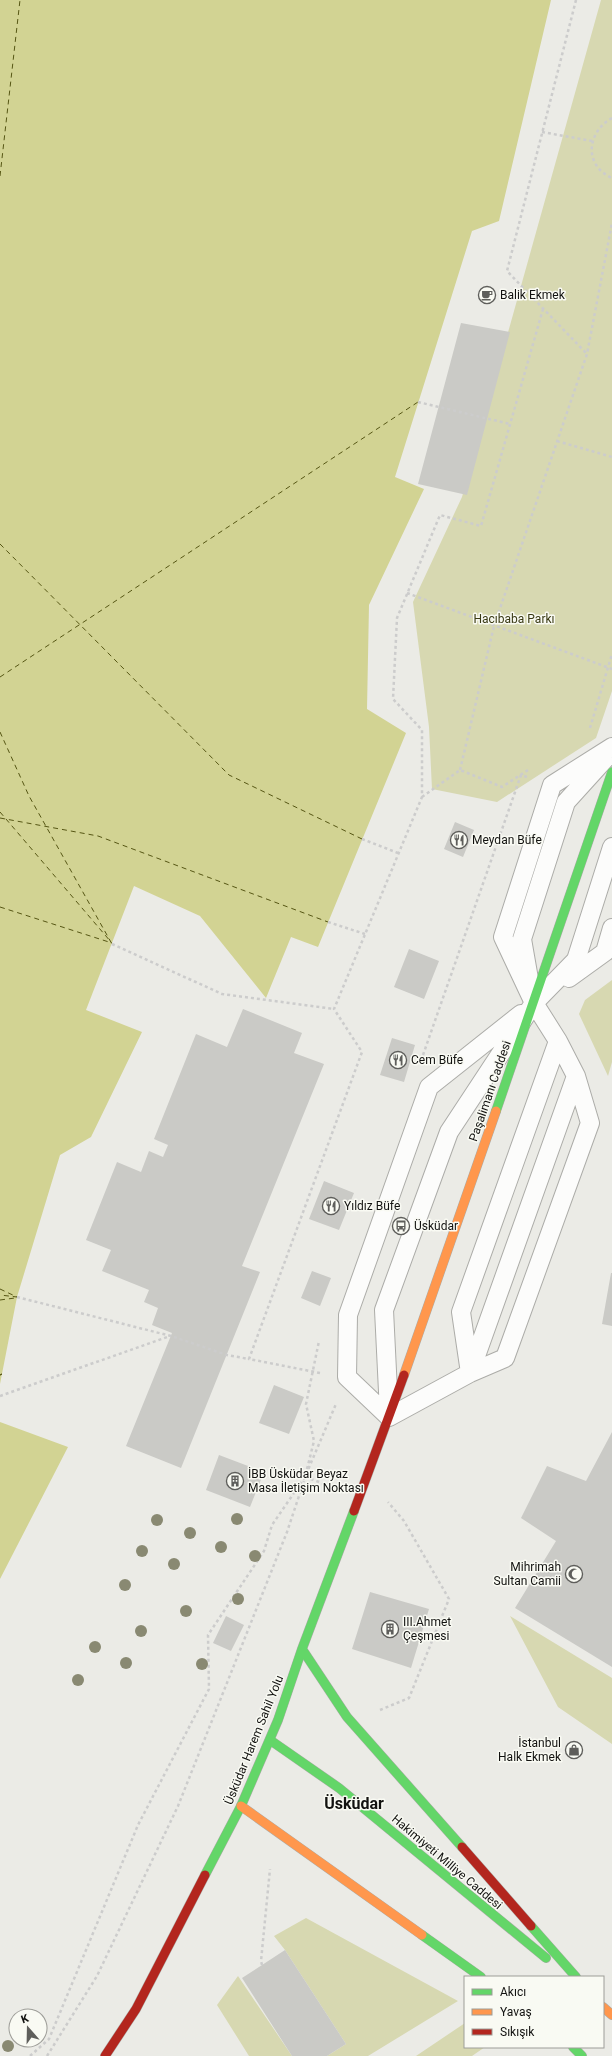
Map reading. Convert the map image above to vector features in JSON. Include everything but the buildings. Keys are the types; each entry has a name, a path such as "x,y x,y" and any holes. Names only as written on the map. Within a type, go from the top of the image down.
{"main road":[{"name":"Paşalimanı Caddesi","path":"389,1417 534,1003 612,772"},
{"name":"Üsküdar Harem Sahil Yolu","path":"105,2056 136,2009 241,1806 270,1740 302,1649 389,1417"},
{"path":"302,1649 347,1717 575,1976"},
{"name":"Hakimiyeti Milliye Caddesi","path":"270,1740 339,1788 567,1976"},
{"path":"241,1806 480,1976"},
{"path":"604,2008 612,2015"},
{"path":"574,2048 582,2056"}],"lane":[{"path":"389,1417 470,1373 505,1358 590,1123 576,1076 558,1041 534,1003 503,937 552,785 612,747"},
{"path":"534,1003 522,939 566,802 612,752"},
{"path":"389,1417 384,1310 449,1132 534,1003 576,960 612,847"},
{"path":"389,1417 347,1377 348,1315 429,1087 534,1003 605,952 612,928"},
{"path":"470,1373 461,1312 558,1041"},
{"path":"470,1373 576,1076"}],"path":[{"path":"576,0 507,271 586,354"},
{"path":"612,118 596,131 592,142 592,152 595,162 601,171 612,178"},
{"path":"542,132 592,142"},
{"path":"422,797 460,770 494,626 586,354 612,223"},
{"path":"334,1009 422,797 422,730 392,698 397,618 440,515 481,526 544,309"},
{"path":"418,402 510,424"},
{"path":"557,441 612,457"},
{"path":"407,593 612,669"},
{"path":"589,731 612,654"},
{"path":"460,770 502,787 533,767"},
{"path":"521,775 552,785"},
{"path":"422,1058 521,775"},
{"path":"362,839 398,853"},
{"path":"328,922 364,934"},
{"path":"112,944 222,994 334,1009 362,1052 249,1359"},
{"path":"17,1298 171,1336 227,1355 313,1372 347,1377 305,1477 272,1525 264,1551 208,1635 209,1689 138,1825 49,2039 30,2056"},
{"path":"0,1396 171,1336"},
{"path":"46,2056 97,1976 178,1806 287,1532 305,1477 314,1441 306,1404 320,1336"},
{"path":"375,1712 409,1698 449,1599 404,1521 388,1502"},
{"path":"262,1965 261,1961 270,1869"}],"green space":[{"name":"Hacıbaba Parkı","path":"601,0 612,0 612,691 596,738 497,802 432,789 429,727 413,602 462,497"},
{"path":"612,980 612,1062 608,1076 579,1014 585,1000"},
{"path":"510,1616 612,1678 612,1744 558,1707"},
{"path":"306,1918 458,2001 368,2056 327,2056 346,2044 285,1950 274,1936"},
{"path":"238,1976 292,2056 249,2056 217,2005"},
{"path":"464,2024 464,2048 484,2048 472,2056 416,2056"}],"shaded area":[{"path":"0,0 551,0 499,221 472,231 395,477 424,489 369,605 367,709 406,733 318,947 291,937 266,998 200,916 134,886 86,1010 142,1032 91,1137 60,1155 17,1297 0,1384"},
{"path":"0,1422 68,1447 0,1579"}],"ferry route":[{"path":"0,176 20,0"},
{"path":"0,677 418,402"},
{"path":"0,544 229,775 362,839"},
{"path":"0,732 29,796 112,944"},
{"path":"0,812 111,942"},
{"path":"0,818 98,836 328,922"},
{"path":"0,907 112,943"},
{"path":"0,1289 17,1297 0,1295"},
{"path":"0,1300 15,1298"},
{"path":"0,1375 2,1374 0,1375"}],"traffic: fast":[{"path":"496,1111 612,772"},
{"path":"205,1875 241,1806 278,1720 302,1649 354,1511"},
{"path":"302,1649 347,1717 462,1847"},
{"path":"270,1740 339,1788 546,1958"},
{"path":"531,1926 575,1976"},
{"path":"422,1935 480,1976"},
{"path":"574,2048 582,2056"}],"traffic: slow":[{"path":"404,1375 496,1111"},
{"path":"241,1806 422,1935"},
{"path":"604,2008 612,2015"}],"traffic: jam":[{"path":"354,1511 404,1375"},
{"path":"462,1847 531,1926"},
{"path":"105,2056 136,2009 205,1875"}],"place":[{"name":"Balik Ekmek","path":"487,295"},
{"name":"Meydan Büfe","path":"459,840"},
{"name":"Cem Büfe","path":"398,1060"},
{"name":"Yıldız Büfe","path":"331,1206"},
{"name":"Üsküdar","path":"401,1226"},
{"name":"İBB Üsküdar Beyaz Masa İletişim Noktası","path":"235,1481"},
{"name":"Mihrimah Sultan Camii","path":"574,1574"},
{"name":"III.Ahmet Çeşmesi","path":"390,1629"},
{"name":"İstanbul Halk Ekmek","path":"574,1750"}],"district":[{"name":"Üsküdar","path":"354,1803"}]}
